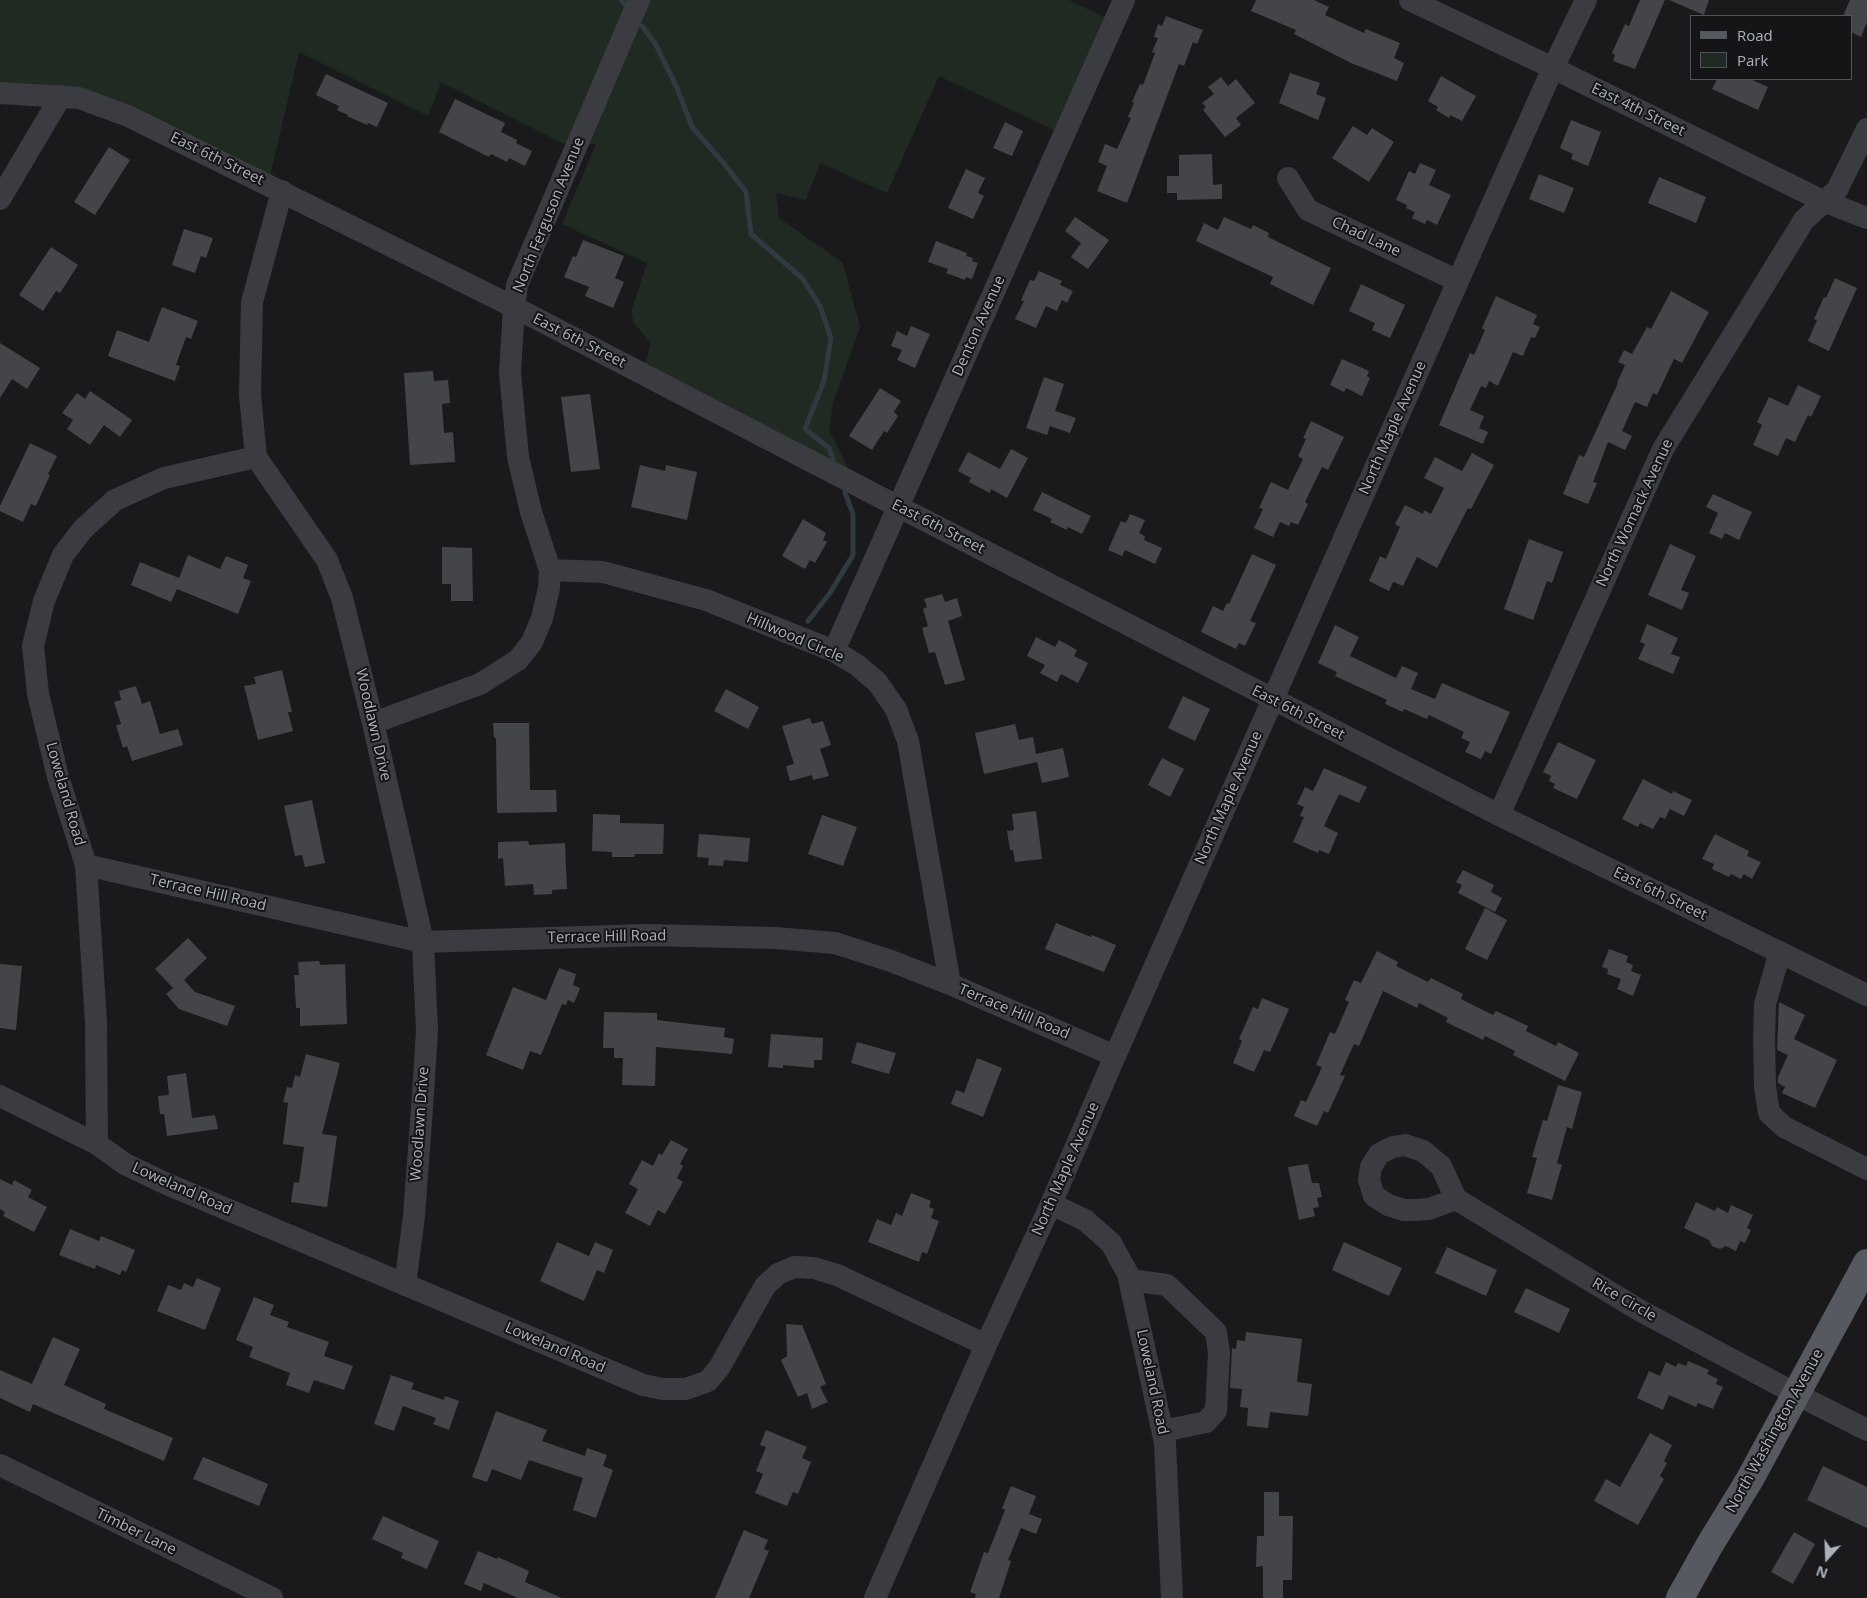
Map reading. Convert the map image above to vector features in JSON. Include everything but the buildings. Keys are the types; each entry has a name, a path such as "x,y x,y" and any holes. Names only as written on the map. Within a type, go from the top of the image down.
{"main road":[{"name":"North Washington Avenue","path":"1680,1598 1750,1479 1867,1263"}],"street":[{"name":"North Ferguson Avenue","path":"373,723 480,684 518,660 532,642 542,618 549,588 550,570 531,512 518,456 510,373 517,285 639,0"},
{"name":"Denton Avenue","path":"834,651 1124,0"},
{"name":"East 4th Street","path":"1410,0 1823,201 1867,218"},
{"name":"North Maple Avenue","path":"875,1598 986,1345 1052,1204 1115,1056 1458,281 1553,68 1586,0"},
{"name":"East 6th Street","path":"0,93 79,98 128,116 514,307 1272,700 1499,815 1867,995"},
{"path":"0,199 61,96"},
{"name":"North Womack Avenue","path":"1499,815 1663,449 1804,220 1837,190 1867,129"},
{"name":"Chad Lane","path":"1288,178 1308,210 1458,281"},
{"name":"Woodlawn Drive","path":"282,191 252,302 250,395 256,457 327,560 342,598 373,723 422,942 427,1031 414,1216 405,1285"},
{"name":"Loweland Road","path":"256,457 164,478 115,500 83,528 64,555 44,601 34,646 38,694 58,777 86,865 96,1023 97,1144 125,1164 167,1184 643,1385 663,1388 686,1388 708,1381 719,1368 765,1286 778,1274 794,1267 814,1268 837,1275 986,1345"},
{"name":"Hillwood Circle","path":"550,570 603,572 706,600 834,651 858,666 877,682 896,709 908,741 950,984"},
{"name":"Terrace Hill Road","path":"86,865 422,942 646,935 784,938 835,943 891,961 950,984 1115,1056"},
{"path":"1780,952 1765,1004 1765,1087 1769,1113 1784,1127 1867,1169"},
{"path":"0,1096 97,1144"},
{"name":"Rice Circle","path":"1456,1199 1639,1310 1867,1430"},
{"name":"Loweland Road","path":"1052,1204 1086,1220 1111,1243 1130,1280 1165,1443 1172,1598"},
{"path":"1130,1280 1167,1285 1216,1332 1219,1353 1216,1411 1206,1422 1163,1431"},
{"name":"Timber Lane","path":"0,1465 272,1598"}],"green space":[{"path":"0,0 1069,0 1108,19 1054,130 939,76 887,193 820,163 806,200 776,193 779,218 843,263 860,327 833,403 829,431 849,470 645,363 651,344 634,323 631,312 647,263 562,224 596,144 562,143 441,82 428,116 299,52 270,176 112,100 0,84"}],"waterway":[{"path":"621,0 626,6"},
{"path":"642,26 655,43 677,88 692,127 746,192 751,234 802,278 820,306 831,338 824,381 805,429 829,448 833,459"},
{"path":"808,621 830,593 853,555 853,514 845,493"}]}
